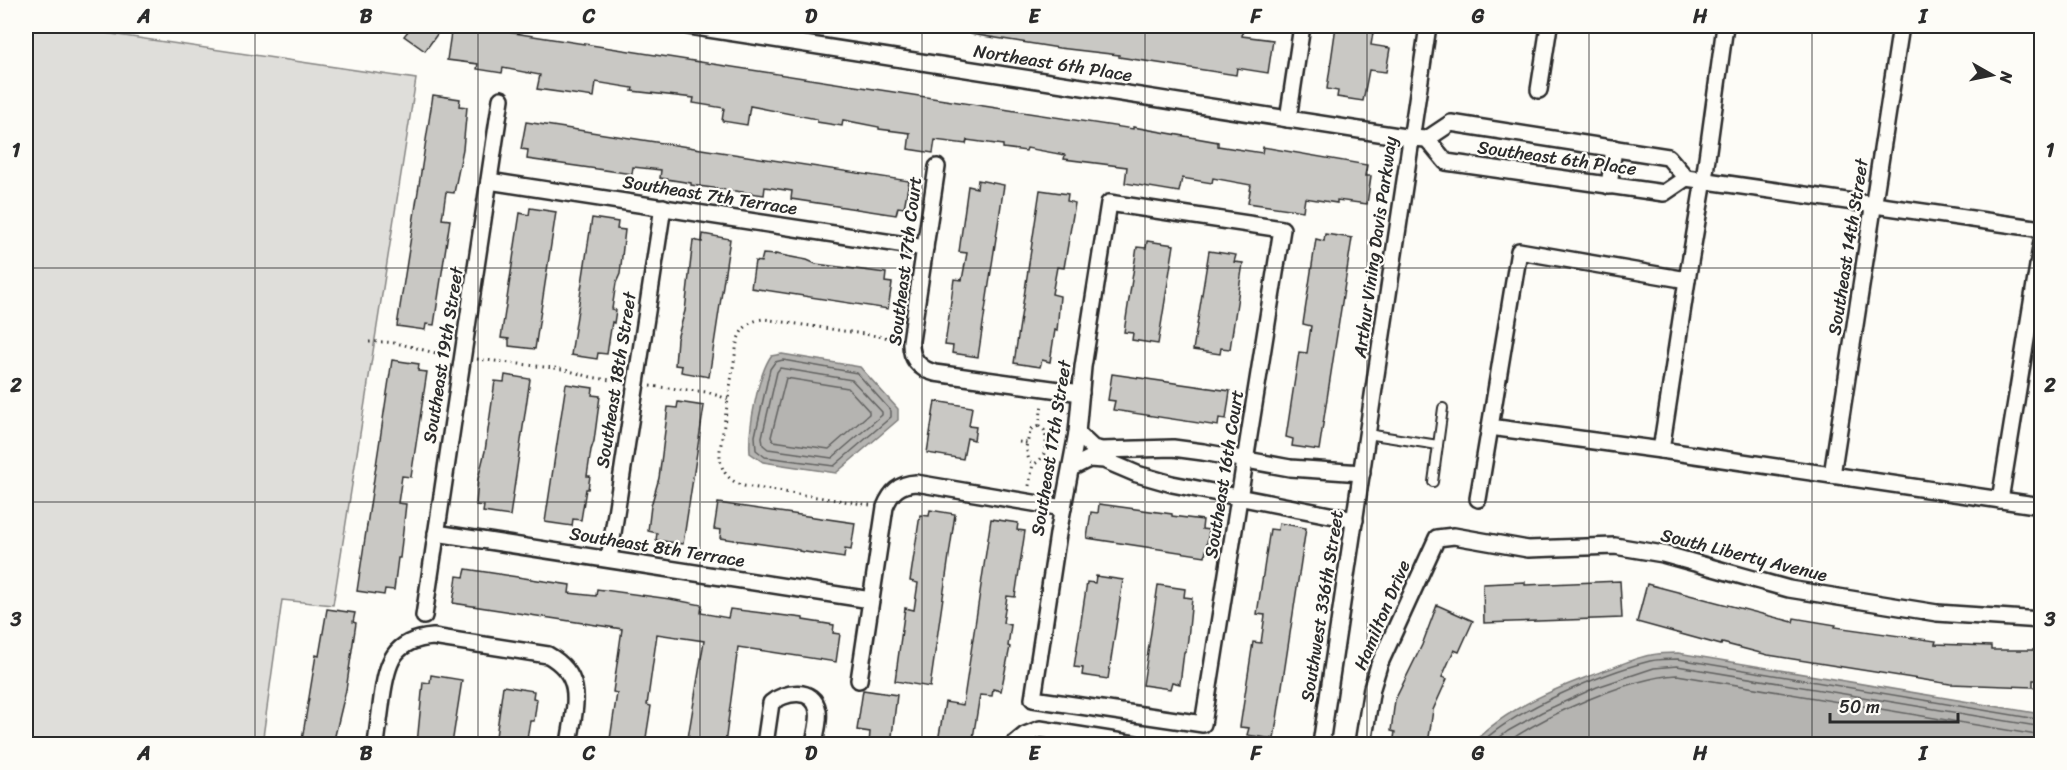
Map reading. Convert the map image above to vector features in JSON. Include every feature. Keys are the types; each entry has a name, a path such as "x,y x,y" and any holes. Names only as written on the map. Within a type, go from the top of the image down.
{"street":[{"name":"Northeast 6th Place","path":"689,26 1411,138"},
{"path":"1288,119 1302,26"},
{"name":"Arthur Vining Davis Parkway","path":"1362,473 1428,26"},
{"path":"1539,90 1549,26"},
{"path":"1661,450 1704,180 1721,26"},
{"name":"Southeast 14th Street","path":"1832,475 1901,26"},
{"name":"Southeast 19th Street","path":"424,616 501,99"},
{"name":"Southeast 6th Place","path":"1451,123 1614,148 1668,158 1686,178 1664,193 1609,186 1446,162 1427,140 1451,123"},
{"path":"1411,138 1427,140"},
{"path":"1609,186 1614,148"},
{"name":"Southeast 17th Court","path":"937,167 911,341 910,350 914,359 923,368 935,373 1081,393"},
{"path":"1686,178 2042,230"},
{"name":"Southeast 7th Terrace","path":"489,181 925,248"},
{"name":"Southeast 16th Court","path":"1033,699 1203,724 1246,460 1281,229 1109,203"},
{"name":"Southeast 17th Street","path":"1033,699 1077,433 1109,203"},
{"name":"Southeast 18th Street","path":"609,559 663,207"},
{"path":"2000,500 2042,241"},
{"path":"1478,499 1518,251 1687,280"},
{"path":"1490,427 2042,506"},
{"path":"1077,433 1097,449 1192,450 1290,468 1362,473"},
{"path":"1148,477 1144,469 1144,458 1155,448"},
{"path":"1071,468 1089,459 1104,460 1148,477 1355,520"},
{"name":"Southwest 336th Street","path":"1321,744 1362,473"},
{"path":"859,680 885,507 897,488 916,483 1063,508"},
{"name":"Southeast 8th Terrace","path":"436,533 871,600"},
{"name":"South Liberty Avenue","path":"1437,538 1454,536 1528,549 1616,546 1663,554 1789,589 1937,613 2042,620"},
{"name":"Hamilton Drive","path":"1363,744 1372,688 1379,665 1437,538"},
{"path":"376,744 386,670 394,654 406,643 420,638 433,637 548,655 562,663 569,671 576,698 569,744"},
{"path":"765,744 771,703 780,696 793,692 806,695 818,711 814,744"},
{"path":"1014,744 1025,735 1040,729 1135,744"}],"lane":[{"path":"1432,482 1443,408"},
{"path":"1367,434 1438,445"}],"path":[{"path":"870,504 744,486 734,482 723,471 720,460 738,339 744,328 756,320 771,319 901,339"},
{"path":"369,342 396,342 428,352 453,356"},
{"path":"472,358 562,369 591,377 626,382"},
{"path":"645,385 702,392 728,399"},
{"path":"1039,426 1043,402"},
{"path":"1029,489 1033,464 1027,455 1027,443 1032,429 1039,426"},
{"path":"1033,464 1041,460 1046,446 1046,434 1039,426"},
{"path":"1019,442 1027,443"},
{"path":"1046,446 1059,448"}],"shaded area":[{"path":"26,26 57,26 416,79 333,605 282,600 262,744 26,744"}],"water":[{"path":"782,354 860,367 898,409 898,420 836,473 763,462 750,453 752,417 766,365 771,356"},
{"path":"1678,653 2041,714 2041,744 1472,744 1502,718 1556,689 1641,657"}],"building":[{"path":"412,26 443,26 425,51 404,36"},
{"path":"452,26 481,28 1133,129 1133,127 1218,142 1218,146 1262,153 1263,147 1367,165 1365,176 1371,176 1367,204 1337,200 1337,203 1305,198 1303,211 1248,203 1251,185 1213,178 1212,183 1182,178 1179,192 1125,183 1127,167 1064,159 1065,155 1027,148 1026,151 967,140 966,144 935,140 933,153 908,149 910,133 879,129 879,127 843,120 842,126 750,106 747,125 722,121 724,108 693,103 694,98 632,91 633,88 596,82 594,97 537,89 540,75 503,68 502,73 477,69 478,64 447,60"},
{"path":"972,26 1244,26 1242,36 1273,40 1268,73 1237,68 1236,75 1119,57 1119,55 971,34"},
{"path":"1336,26 1374,27 1371,45 1390,48 1386,72 1369,70 1363,101 1337,97 1338,91 1327,89"},
{"path":"433,95 460,99 459,106 467,107 463,149 454,193 446,192 442,219 450,220 434,325 426,324 425,330 397,326"},
{"path":"526,122 909,181 904,208 898,207 896,215 791,199 792,191 765,187 764,195 691,185 691,183 660,178 661,170 633,167 632,174 527,159 528,150 521,149"},
{"path":"978,180 1004,185 978,357 952,353 953,346 945,345 954,279 962,280 967,253 959,252 968,186 977,188"},
{"path":"1040,190 1068,194 1067,201 1075,203 1064,268 1057,267 1052,294 1060,296 1057,331 1055,330 1050,362 1042,360 1040,367 1014,363"},
{"path":"530,208 556,212 535,349 509,346 509,339 501,338 520,213 529,215"},
{"path":"592,218 618,222 617,229 625,230 620,274 616,283 612,309 616,310 614,323 612,322 607,354 598,353 597,359 571,355"},
{"path":"703,234 730,239 709,377 681,372 682,366 675,365 677,339 685,311 693,240 702,242"},
{"path":"1325,234 1352,238 1319,450 1292,446 1293,439 1286,437 1299,352 1307,353 1311,326 1303,324 1316,239 1324,241"},
{"path":"1147,241 1174,245 1158,344 1132,340 1133,333 1124,332 1137,247 1146,248"},
{"path":"1209,251 1236,255 1234,262 1243,263 1230,349 1221,348 1220,354 1193,350"},
{"path":"763,254 775,254 816,264 886,273 885,282 892,283 888,309 751,288 755,261 761,262"},
{"path":"392,360 419,364 418,371 427,372 411,477 402,476 398,503 406,504 394,590 385,589 384,595 357,591"},
{"path":"1112,374 1230,391 1226,419 1219,418 1218,426 1113,410 1115,401 1108,400"},
{"path":"505,375 530,379 510,516 483,512 484,506 476,505 478,479 485,451 495,381 504,382"},
{"path":"566,384 593,388 592,395 600,396 587,476 590,476 588,489 586,489 581,520 573,519 572,526 545,522"},
{"path":"935,401 972,407 969,426 976,427 974,440 967,438 963,459 927,453"},
{"path":"678,402 704,406 683,544 656,540 657,533 648,531 651,506 659,478 668,407 677,408"},
{"path":"718,503 855,523 851,550 845,549 844,558 720,538 721,530 714,529"},
{"path":"1099,504 1203,520 1202,529 1209,530 1205,556 1087,538 1091,512 1098,513"},
{"path":"930,510 955,514 930,687 895,681 905,608 914,610 918,583 910,581 920,515 929,516"},
{"path":"991,519 1018,523 1017,530 1025,531 1015,597 1007,596 1003,623 1011,625 1008,646 1010,647 1001,691 993,689 992,696 980,695 972,744 938,741 945,702 963,705"},
{"path":"1279,523 1306,528 1274,739 1247,735 1249,728 1240,727 1253,642 1261,643 1265,615 1257,614 1270,529 1278,530"},
{"path":"466,569 570,585 569,593 596,596 597,589 670,599 702,605 701,613 728,618 730,609 803,618 803,620 834,625 833,633 840,634 836,662 738,647 725,744 687,744 704,641 657,634 647,705 651,706 645,744 610,739 617,693 613,692 622,629 453,603 457,576 464,577"},
{"path":"1096,576 1123,580 1108,679 1082,675 1083,668 1074,667 1087,582 1095,583"},
{"path":"1620,581 1622,618 1484,623 1483,584 1525,582 1525,585"},
{"path":"1647,584 1793,622 1794,618 1836,625 1835,627 1936,641 1935,644 1991,646 1991,650 2042,650 2042,680 2033,680 2033,687 1950,684 1768,655 1722,643 1721,645 1637,622"},
{"path":"1158,585 1185,589 1184,597 1192,598 1180,684 1172,682 1170,689 1143,685"},
{"path":"1437,605 1473,621 1459,652 1454,650 1442,677 1447,679 1433,710 1428,744 1393,744 1395,732 1391,731 1395,700 1422,645"},
{"path":"327,609 355,613 353,622 356,623 346,690 333,744 302,740 316,655 319,656"},
{"path":"431,675 462,680 452,744 417,744 423,682 430,683"},
{"path":"503,686 534,691 533,698 537,699 534,721 530,721 526,744 495,744"},
{"path":"863,690 897,695 891,744 869,744 870,732 857,730"}]}
